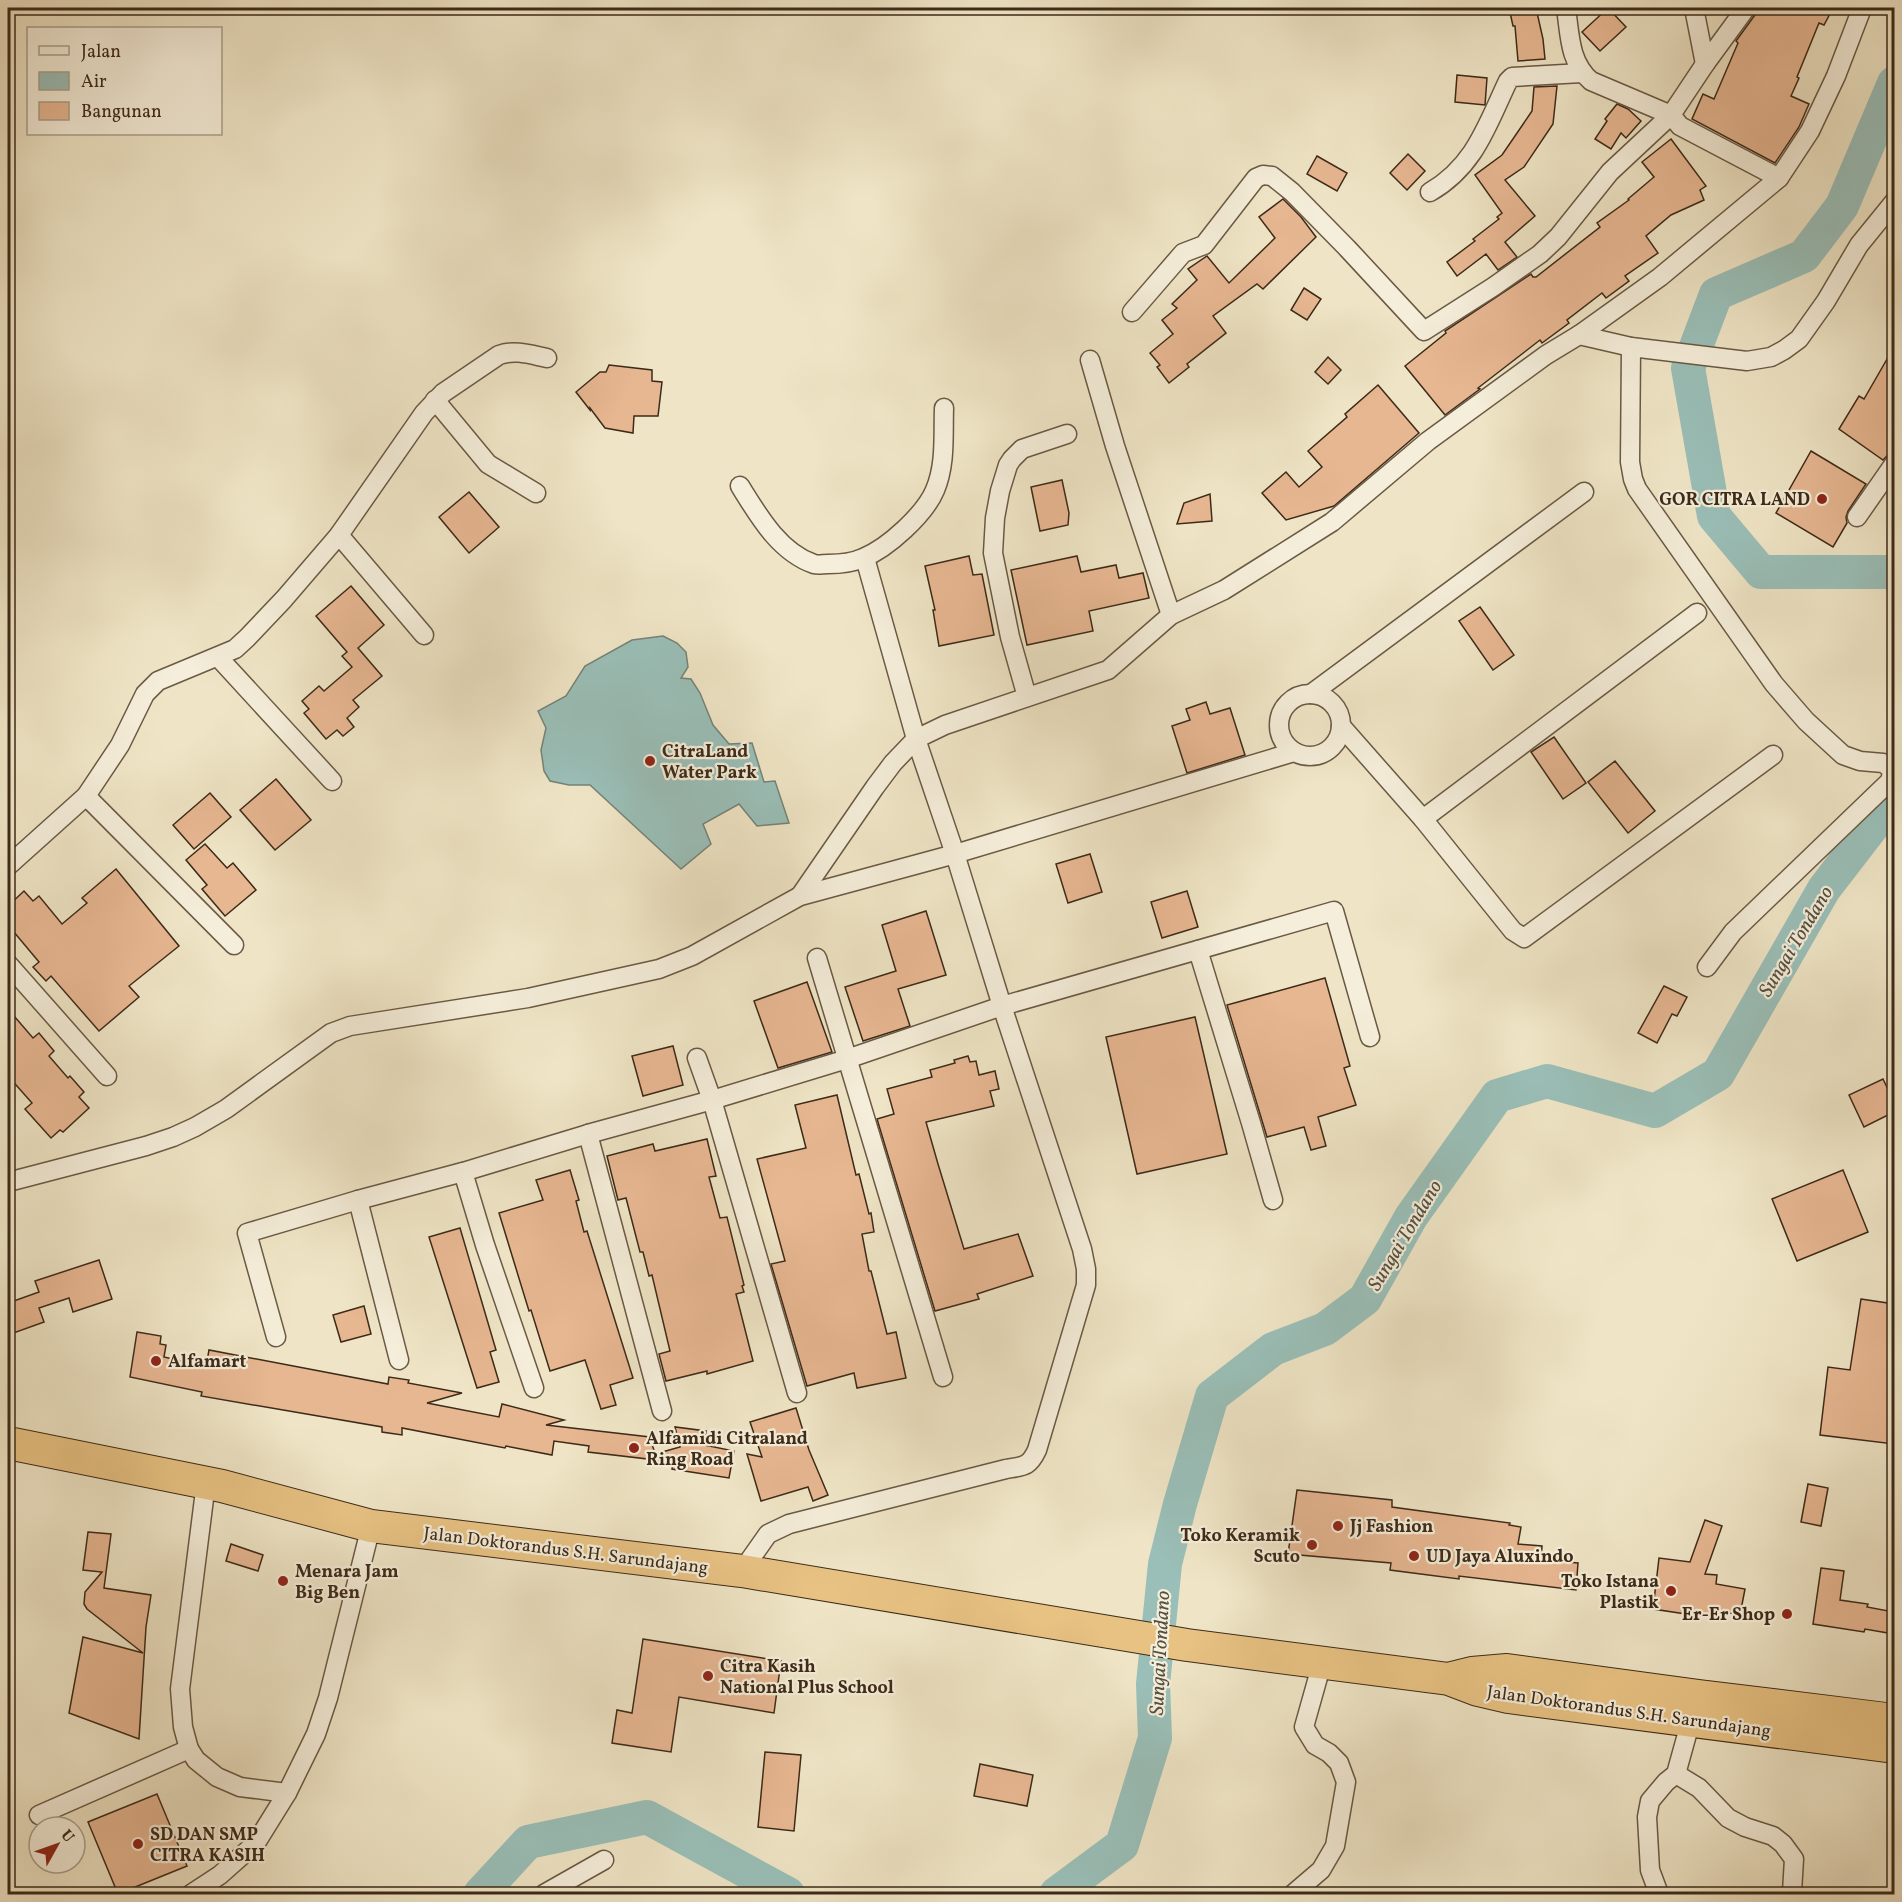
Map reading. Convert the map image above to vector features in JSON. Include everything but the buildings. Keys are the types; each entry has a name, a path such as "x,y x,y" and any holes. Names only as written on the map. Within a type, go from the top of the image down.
{"highway":[{"name":"Jalan Doktorandus S.H. Sarundajang","path":"8,1443 206,1483 371,1526 742,1571 1187,1645 1449,1679 1478,1690 1508,1697 1894,1746"},
{"path":"1449,1679 1472,1673 1507,1670 1894,1720"}],"street":[{"path":"1566,8 1576,64 1591,81 1671,115 1680,126 1779,178"},
{"path":"1694,8 1705,64"},
{"path":"1132,312 1183,253 1204,245 1256,178 1263,175 1272,176 1292,192 1424,331 1493,287 1540,254 1558,237 1610,172 1671,115 1746,8"},
{"path":"800,896 875,787 916,739 945,725 1108,670 1171,615 1224,590 1332,522 1428,441 1545,355 1580,335 1660,277 1779,178 1810,131 1836,76 1862,8"},
{"path":"1430,192 1449,179 1480,142 1508,81 1512,77 1582,73"},
{"path":"1580,335 1631,347 1747,361 1771,357 1784,351 1799,339 1826,301 1859,245 1894,202"},
{"path":"1631,347 1630,462 1637,489 1774,684 1806,721 1843,755 1860,761 1883,763 1890,768 1892,773 1890,781 1733,932 1707,967"},
{"path":"8,866 86,796 120,745 145,694 151,687 158,681 235,649 284,599 339,535 424,412 435,400 506,352 547,358"},
{"path":"1090,360 1115,446 1171,615"},
{"path":"435,400 488,464 536,493"},
{"path":"740,486 768,529 791,550 815,564 841,564 865,558 885,545 909,524 924,509 935,490 942,466 944,408"},
{"path":"1027,697 1010,637 993,553 997,508 1008,465 1016,454 1022,449 1067,434"},
{"path":"1857,517 1889,485 1894,464"},
{"path":"1311,694 1323,696 1333,704 1340,714 1341,726 1334,746 1325,753 1304,756 1294,752 1281,736 1279,729 1283,709 1292,699 1311,694 1584,492"},
{"path":"339,535 424,635"},
{"path":"742,1571 768,1534 778,1529 892,1498 1025,1466 1032,1460 1037,1450 1086,1285 1082,1249 916,739 865,558"},
{"path":"1423,819 1697,613"},
{"path":"218,657 332,781"},
{"path":"1341,726 1423,819 1513,932 1522,937 1526,937 1773,755"},
{"path":"8,1182 173,1137 226,1109 331,1033 350,1026 528,998 659,969 692,956 800,896 955,854 1294,752"},
{"path":"86,796 234,945"},
{"path":"276,1336 247,1233 712,1100 847,1059 1002,1006 1334,911 1370,1037"},
{"path":"1198,950 1273,1200"},
{"path":"817,958 943,1377"},
{"path":"8,964 107,1076"},
{"path":"697,1058 712,1100 797,1393"},
{"path":"588,1134 662,1411"},
{"path":"463,1172 484,1245 534,1388"},
{"path":"358,1200 399,1360"},
{"path":"206,1483 180,1689 183,1727 189,1749 196,1760 217,1777 240,1787 287,1793"},
{"path":"191,1894 220,1875 256,1843 287,1793 320,1723 371,1526"},
{"path":"1293,1894 1321,1870 1335,1846 1347,1782 1339,1763 1315,1745 1304,1727 1322,1663"},
{"path":"1659,1894 1650,1870 1647,1817 1650,1801 1676,1774 1691,1720"},
{"path":"39,1815 189,1749"},
{"path":"1676,1774 1699,1788 1728,1818 1745,1827 1773,1836 1783,1844 1794,1859 1792,1892"},
{"path":"549,1893 604,1860"}],"water":[{"name":"CitraLand Water Park","path":"663,636 677,643 686,652 688,667 681,678 691,679 700,693 713,725 729,744 752,743 764,782 775,781 789,823 757,826 739,804 703,824 711,844 681,869 590,785 569,785 550,781 544,771 541,750 546,728 538,711 566,696 585,666 632,640"}],"waterway":[{"name":"Sungai Tondano","path":"1894,83 1842,206 1804,256 1716,294 1688,368 1714,516 1761,572 1894,572"},
{"name":"Sungai Tondano","path":"1056,1894 1122,1845 1155,1738 1153,1684 1165,1564 1212,1396 1273,1349 1325,1329 1365,1299 1411,1217 1497,1096 1547,1081 1655,1111 1718,1074 1824,889 1888,806 1894,804"},
{"name":"Sungai Tondano","path":"480,1894 528,1842 647,1817 788,1894"}],"place":[{"name":"GOR CITRA LAND","path":"1822,499"},
{"name":"CitraLand Water Park","path":"650,761"},
{"name":"Alfamart","path":"156,1361"},
{"name":"Alfamidi Citraland Ring Road","path":"634,1448"},
{"name":"Jj Fashion","path":"1338,1526"},
{"name":"Toko Keramik Scuto","path":"1312,1545"},
{"name":"UD Jaya Aluxindo","path":"1414,1556"},
{"name":"Menara Jam Big Ben","path":"283,1581"},
{"name":"Toko Istana Plastik","path":"1671,1591"},
{"name":"Er-Er Shop","path":"1787,1614"},
{"name":"Citra Kasih National Plus School","path":"708,1676"},
{"name":"SD DAN SMP CITRA KASIH","path":"138,1844"}]}
